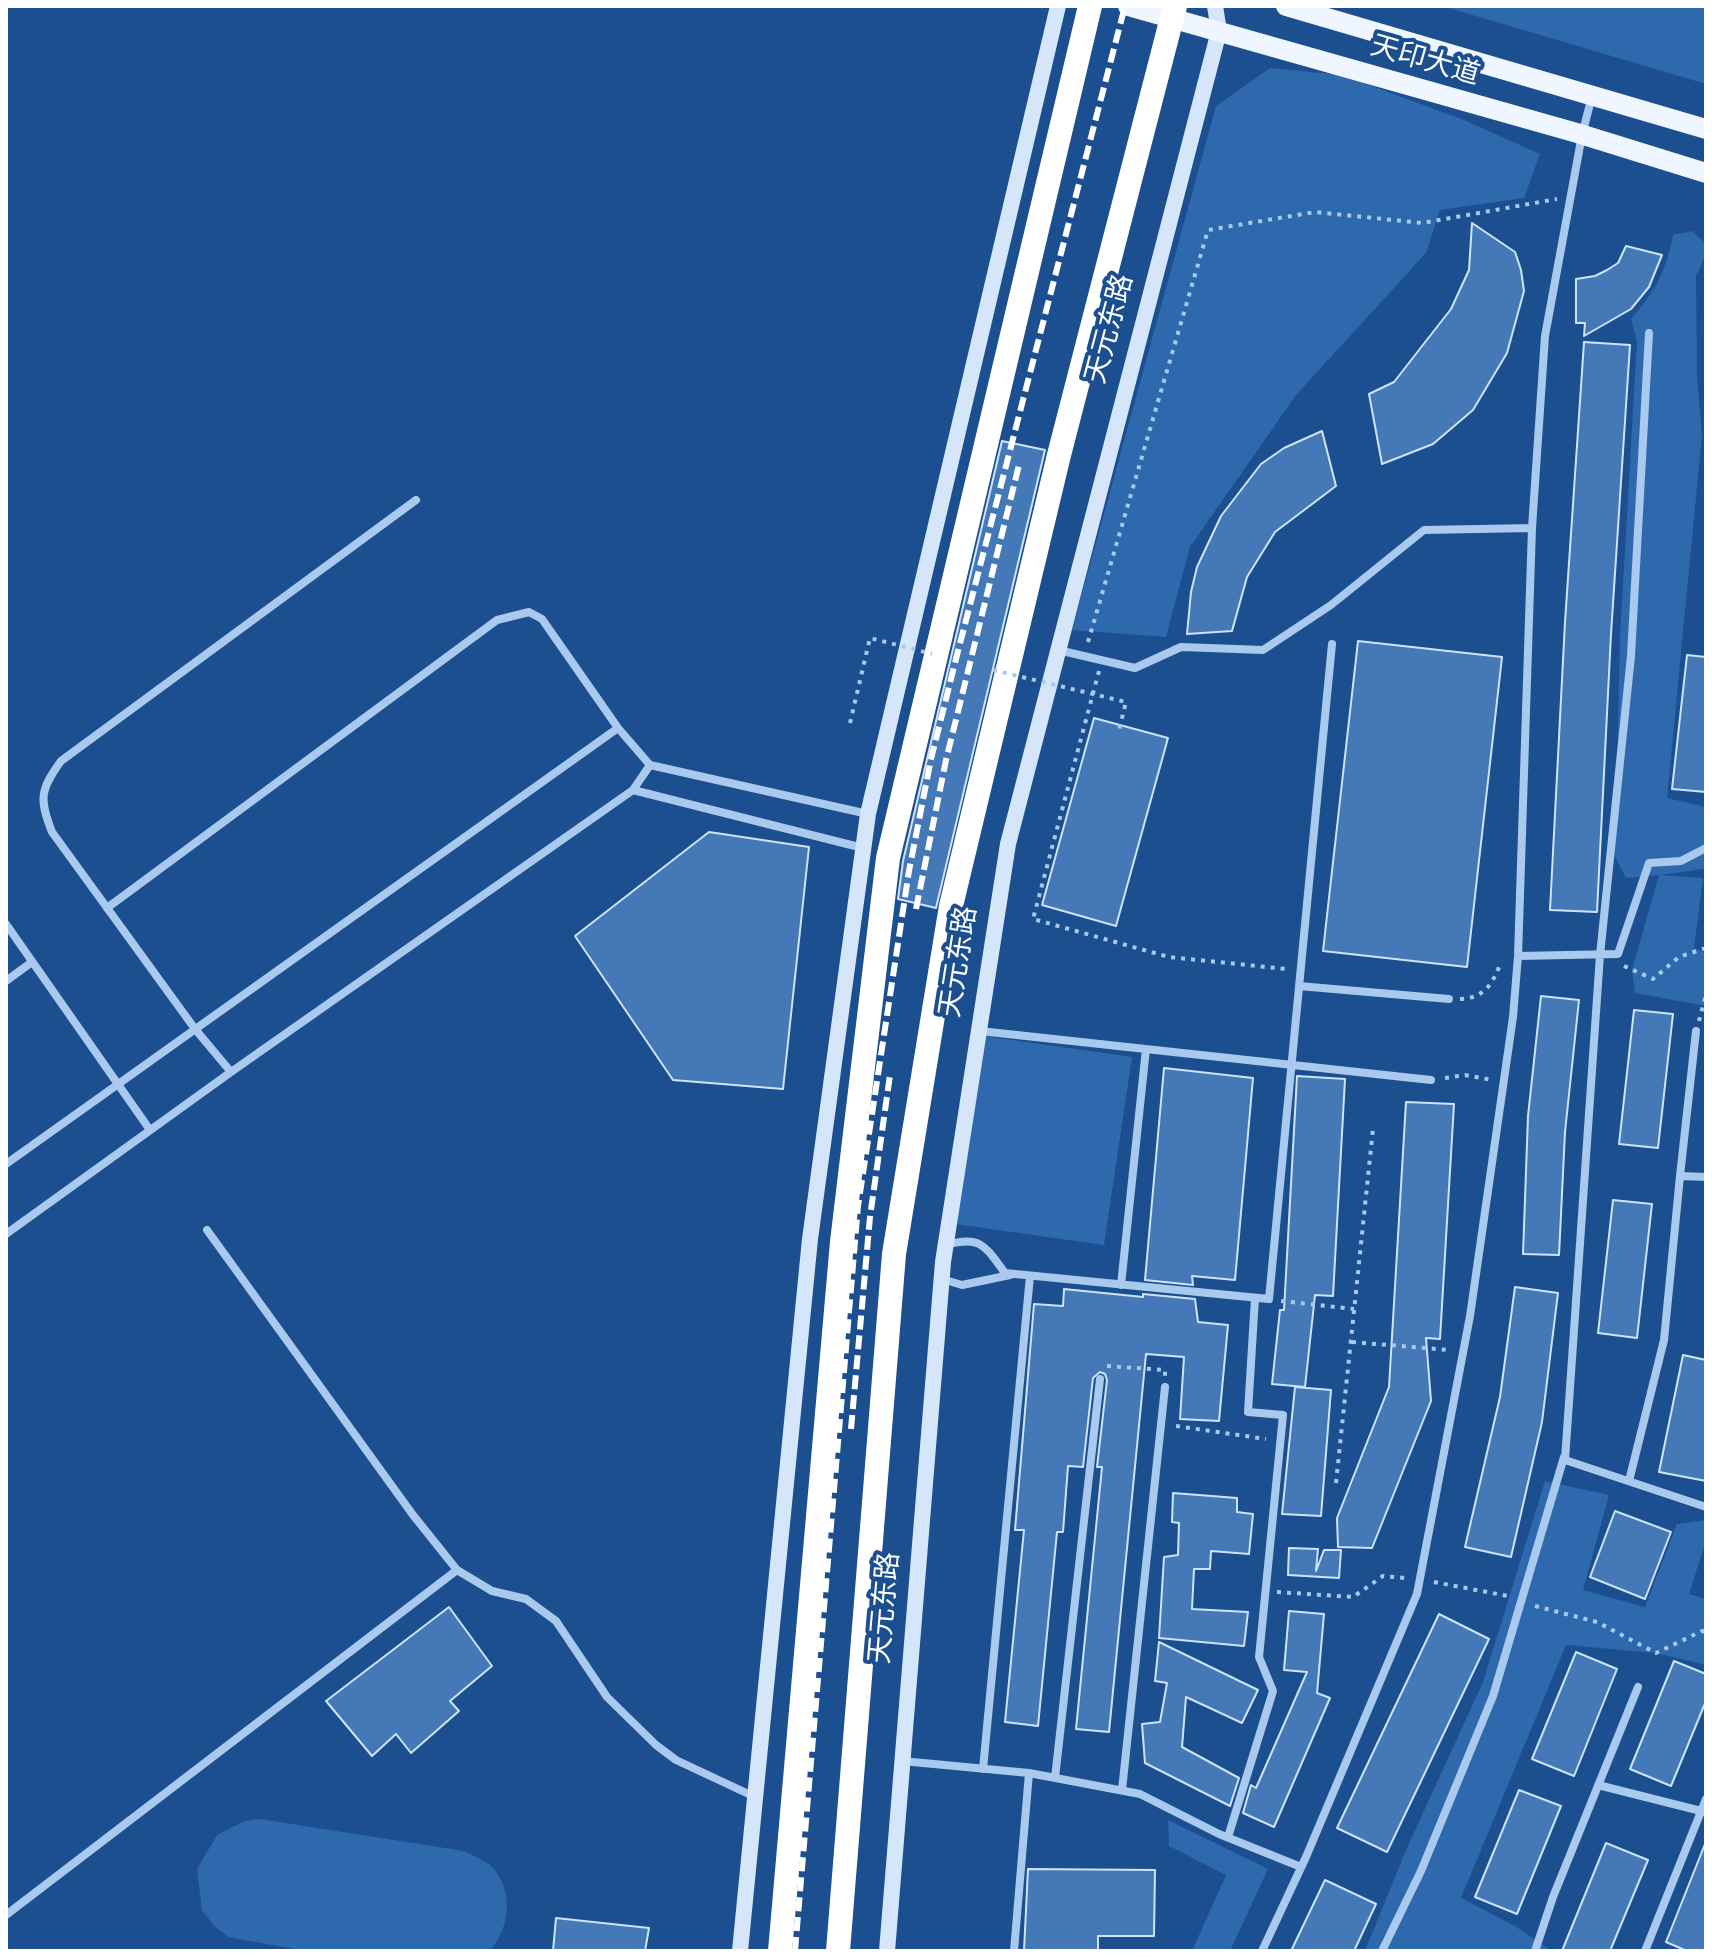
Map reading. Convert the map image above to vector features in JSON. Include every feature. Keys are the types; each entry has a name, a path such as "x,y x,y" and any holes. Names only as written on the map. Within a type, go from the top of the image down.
{"highway":[{"path":"780,1951 842,1242 888,858 1090,6"},
{"name":"天元东路","path":"838,1951 894,1254 951,906 1059,455 1173,12"}],"main road":[{"name":"天印大道","path":"1128,6 1173,12 1219,31 1706,173"},
{"name":"天印大道","path":"1286,6 1336,13 1706,129"}],"street":[{"path":"740,1951 810,1239 868,814 1058,6"},
{"name":"天元东路","path":"887,1951 942,1278 1008,844 1219,31 1215,6"},
{"path":"1262,1951 1417,1594 1464,1351 1504,1083 1518,956 1532,528 1545,336 1582,135 1593,95"},
{"path":"1649,333 1631,656 1600,955 1565,1460 1706,1507"},
{"path":"231,1072 195,1029 52,832 43,809 43,785 61,761 416,500"},
{"path":"1058,650 1135,668 1181,647 1263,650 1331,605 1424,530 1532,528"},
{"path":"107,908 497,620 529,612 542,619 618,728 650,765 868,814"},
{"path":"946,1245 967,1239 987,1248 1005,1273 1269,1299 1332,644"},
{"path":"6,1164 618,728"},
{"path":"6,1234 633,790 650,765"},
{"path":"633,790 863,848"},
{"path":"1518,956 1618,954 1649,863 1681,861 1706,848"},
{"path":"6,924 150,1130"},
{"path":"6,981 32,962"},
{"path":"1299,986 1449,999"},
{"path":"979,1031 1431,1080"},
{"path":"1629,1481 1664,1340 1696,1031"},
{"path":"1121,1285 1146,1049"},
{"path":"1680,1176 1706,1177"},
{"path":"207,1230 413,1515 457,1570 492,1591 526,1599 556,1621 607,1697 656,1745 676,1760 756,1797"},
{"path":"942,1278 962,1285 1013,1274"},
{"path":"983,1769 1030,1276"},
{"path":"1228,1837 1273,1691 1259,1657 1283,1415 1248,1412 1255,1298"},
{"path":"1055,1778 1100,1379"},
{"path":"1122,1790 1165,1387"},
{"path":"1382,1951 1421,1871 1493,1696 1566,1450"},
{"path":"6,1915 457,1570"},
{"path":"1535,1951 1553,1897 1638,1687"},
{"path":"902,1761 1029,1773 1140,1794 1228,1837 1301,1867"},
{"path":"1014,1951 1029,1773"},
{"path":"1598,1785 1704,1812"},
{"path":"1645,1951 1704,1812 1706,1799"}],"path":[{"path":"1084,656 1208,230 1315,212 1422,223 1571,197"},
{"path":"850,723 870,638 932,654"},
{"path":"1102,660 1033,919 1169,957 1300,970"},
{"path":"993,670 1126,702 1119,730"},
{"path":"1600,955 1653,979 1679,957 1706,948"},
{"path":"1449,999 1475,998 1493,982 1499,967 1517,967"},
{"path":"1696,1031 1706,994"},
{"path":"1431,1080 1465,1075 1504,1083"},
{"path":"1336,1483 1373,1129"},
{"path":"1269,1299 1354,1308 1352,1343 1464,1351"},
{"path":"1100,1379 1103,1365 1165,1370 1165,1387"},
{"path":"1161,1425 1280,1441"},
{"path":"1266,1591 1353,1597 1383,1576 1420,1579 1521,1600 1597,1622 1656,1653 1702,1631 1706,1632"}],"shaded area":[{"path":"1442,6 1706,6 1706,84"},
{"path":"1270,68 1342,75 1464,120 1540,154 1524,198 1440,210 1426,253 1296,395 1190,547 1166,637 1072,630 1216,106"},
{"path":"1692,231 1706,244 1706,254 1696,276 1697,377 1702,435 1667,798 1706,807 1706,832 1704,869 1660,875 1703,878 1694,948 1706,953 1706,1006 1635,993 1632,970 1659,875 1626,878 1615,857 1620,637 1637,341 1631,319 1658,280 1673,235"},
{"path":"983,1036 1132,1057 1104,1245 955,1224"},
{"path":"1545,1481 1609,1495 1583,1590 1645,1607 1677,1524 1706,1520 1706,1541 1689,1594 1706,1599 1706,1665 1656,1653 1566,1645 1461,1898 1515,1926 1552,1951 1365,1951 1406,1850 1483,1682"},
{"path":"260,1819 464,1851 492,1867 504,1887 507,1909 502,1932 490,1951 306,1951 228,1937 215,1927 202,1910 197,1869 217,1835 245,1821"},
{"path":"1168,1820 1268,1869 1230,1951 1192,1951 1226,1875 1169,1846"}],"building":[{"path":"1472,223 1515,252 1521,270 1524,291 1507,353 1473,410 1433,444 1382,464 1369,394 1394,382 1451,309 1469,270"},
{"path":"1626,246 1662,255 1649,287 1631,309 1584,336 1585,323 1576,323 1576,279 1595,276 1618,263"},
{"path":"1584,342 1630,345 1597,912 1550,910"},
{"path":"1322,431 1336,486 1275,532 1247,577 1232,631 1187,634 1197,567 1221,516 1261,464 1284,448"},
{"path":"1002,441 1045,450 936,908 898,899 903,861"},
{"path":"1358,641 1502,657 1467,967 1323,951"},
{"path":"1687,655 1706,657 1706,792 1672,789"},
{"path":"1094,718 1168,738 1116,926 1042,905"},
{"path":"709,832 809,847 783,1089 673,1080 575,936"},
{"path":"1541,996 1579,1000 1565,1132 1559,1255 1523,1254 1528,1116"},
{"path":"1634,1010 1673,1014 1658,1148 1619,1144"},
{"path":"1164,1068 1253,1078 1235,1280 1192,1276 1193,1285 1145,1280"},
{"path":"1297,1076 1345,1079 1333,1296 1315,1295 1305,1387 1272,1384 1280,1310 1284,1310"},
{"path":"1406,1102 1454,1104 1440,1339 1426,1338 1431,1401 1372,1548 1338,1547 1337,1518 1389,1387"},
{"path":"1613,1200 1652,1204 1637,1338 1598,1333"},
{"path":"1515,1287 1558,1293 1542,1422 1511,1557 1465,1547 1500,1397"},
{"path":"1064,1289 1195,1299 1198,1322 1228,1325 1219,1421 1180,1419 1184,1357 1146,1354 1109,1732 1076,1729 1102,1467 1097,1467 1107,1380 1105,1374 1100,1372 1093,1378 1083,1467 1068,1466 1063,1532 1057,1532 1038,1726 1005,1722 1024,1530 1015,1530 1034,1304 1063,1306"},
{"path":"1683,1355 1706,1360 1706,1481 1659,1472"},
{"path":"1295,1387 1331,1390 1321,1516 1282,1514"},
{"path":"1173,1493 1237,1498 1237,1512 1253,1514 1249,1554 1211,1551 1210,1569 1194,1569 1192,1609 1248,1612 1244,1646 1159,1638 1164,1557 1178,1555 1179,1523 1172,1522"},
{"path":"1615,1511 1671,1532 1645,1599 1590,1577"},
{"path":"1289,1548 1318,1549 1316,1571 1324,1550 1341,1550 1339,1578 1288,1575"},
{"path":"449,1607 492,1666 450,1701 459,1711 411,1753 396,1734 372,1756 326,1701"},
{"path":"1289,1611 1324,1614 1317,1693 1330,1698 1274,1827 1243,1813 1251,1785 1256,1788 1307,1672 1284,1670"},
{"path":"1439,1614 1489,1639 1387,1852 1337,1828"},
{"path":"1159,1642 1258,1690 1242,1723 1186,1697 1182,1747 1239,1778 1230,1806 1145,1763 1142,1724 1160,1722 1167,1683 1155,1681"},
{"path":"1576,1652 1617,1669 1574,1776 1532,1759"},
{"path":"1674,1661 1706,1674 1706,1701 1671,1786 1630,1769"},
{"path":"1519,1790 1561,1806 1517,1914 1475,1897"},
{"path":"1606,1843 1648,1860 1610,1951 1562,1951"},
{"path":"1705,1844 1706,1951 1687,1951 1666,1942"},
{"path":"1028,1869 1155,1870 1154,1936 1098,1936 1098,1951 1024,1951"},
{"path":"1325,1880 1376,1904 1354,1951 1291,1951"},
{"path":"556,1918 649,1928 645,1951 553,1951"}],"railway":[{"path":"795,1951 858,1206 909,871 931,759 1125,6"},
{"path":"916,909 946,760 1020,461"},
{"path":"851,1429 870,1217 890,1075"}]}
